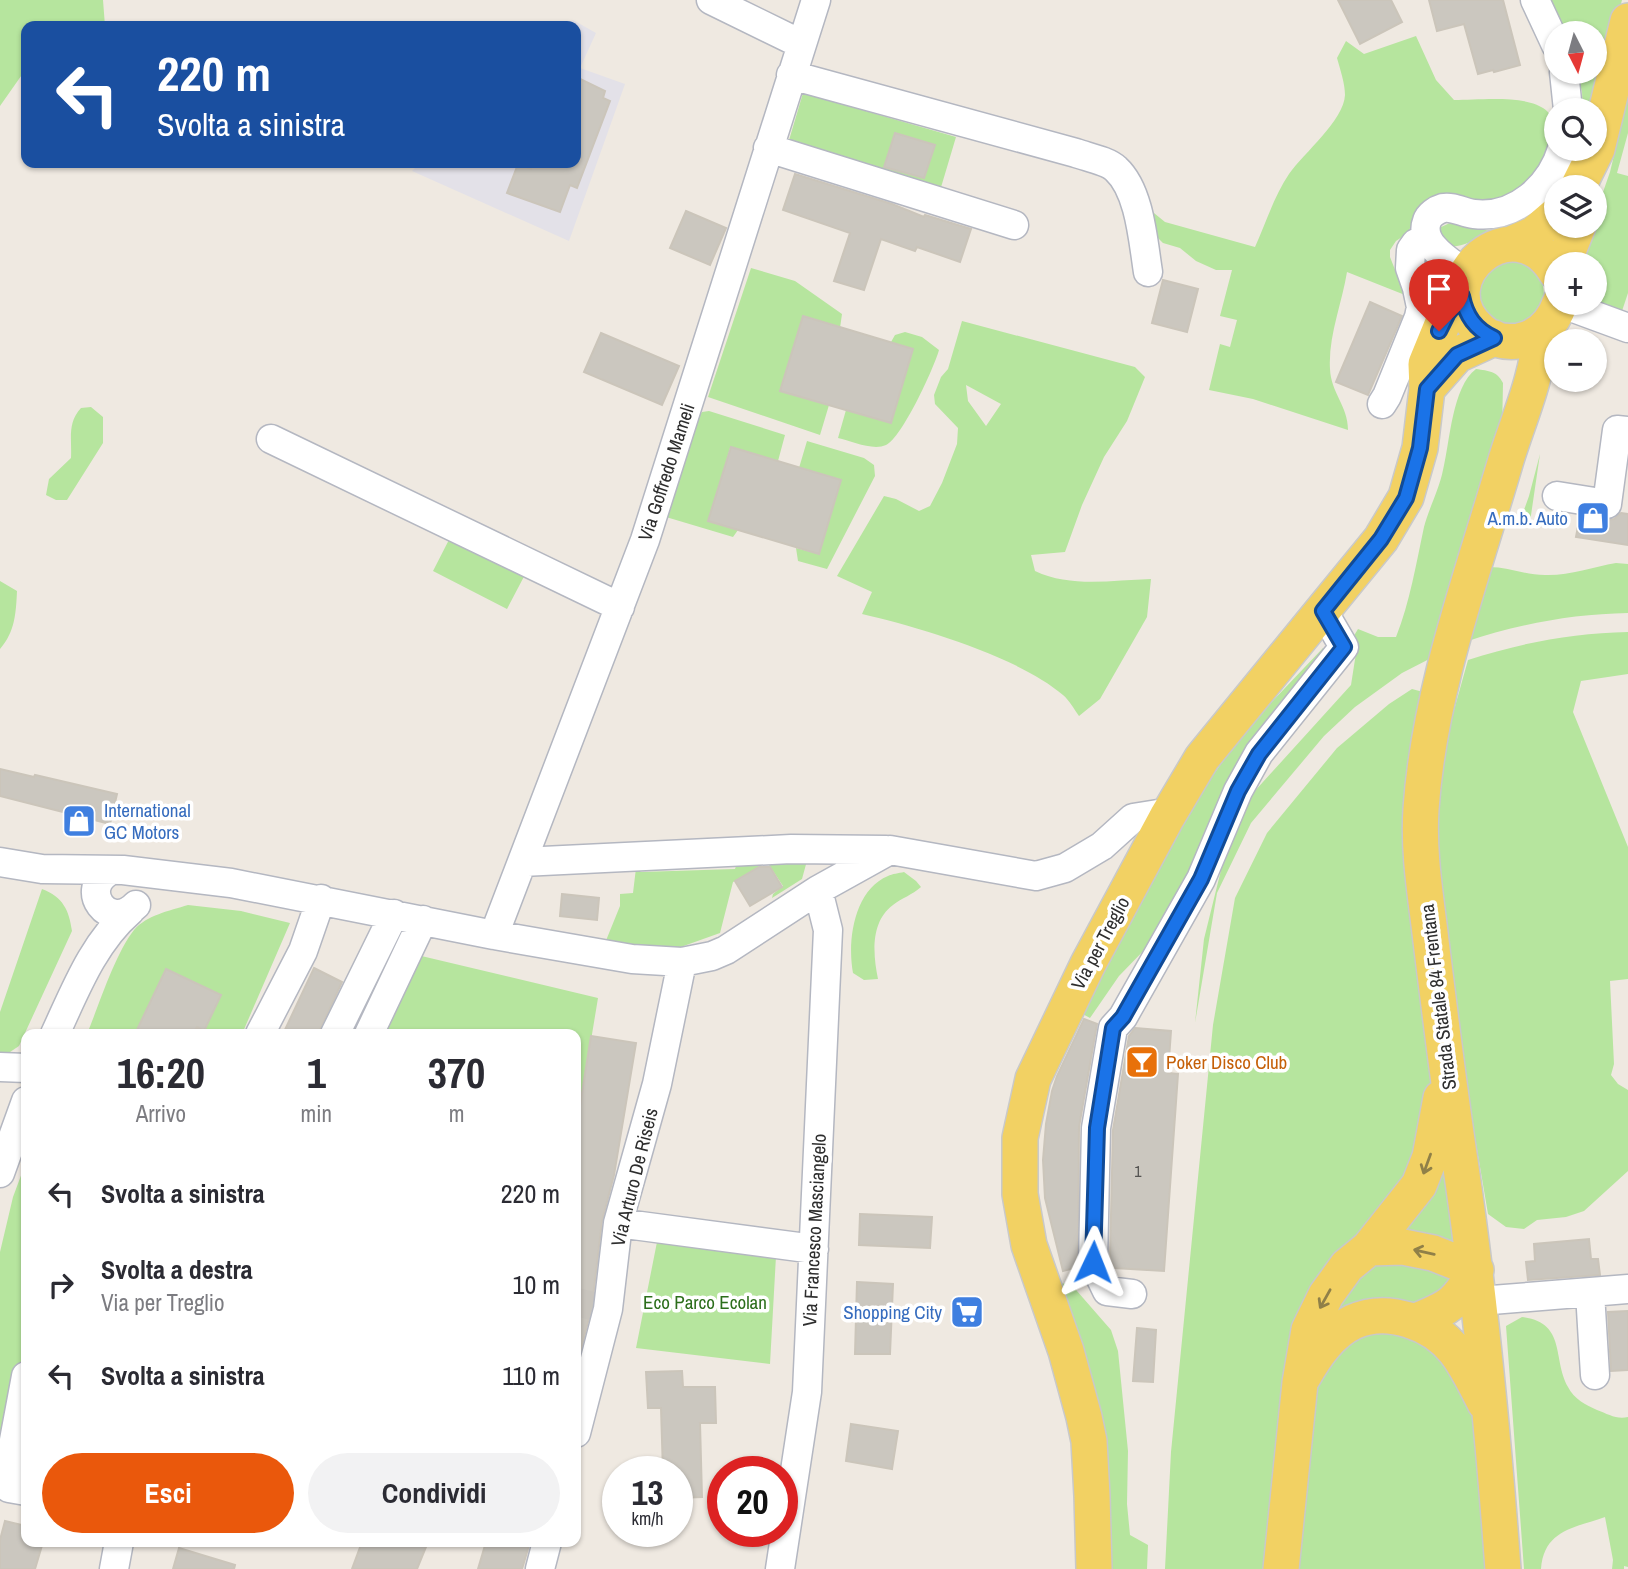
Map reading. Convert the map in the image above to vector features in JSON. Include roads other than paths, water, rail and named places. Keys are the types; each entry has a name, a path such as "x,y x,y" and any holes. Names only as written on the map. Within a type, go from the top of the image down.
{"main road":[{"path":"1607,108 1628,21"},
{"path":"1511,244 1534,234 1544,225"},
{"path":"1511,244 1525,246 1544,257"},
{"name":"Via per Treglio","path":"1094,1569 1088,1441 1066,1351 1029,1245 1020,1194 1020,1138 1025,1108 1038,1068 1088,964 1202,758 1381,539 1406,498 1420,448 1429,355 1472,264 1482,253 1496,246 1511,244"},
{"path":"1464,285 1464,307 1475,326 1500,340"},
{"path":"1427,389 1457,355 1500,340 1523,340 1540,332 1555,315"},
{"name":"Strada Statale 84 Frentana","path":"1503,1569 1478,1286 1447,1074 1422,861 1420,812 1435,705 1514,433 1534,381 1539,358 1540,332"},
{"name":"Strada Statale 84 Frentana","path":"1500,340 1512,354 1518,392 1514,433"},
{"path":"1281,1569 1300,1384 1309,1330 1326,1295 1348,1266 1369,1248 1419,1185 1430,1157 1447,1074"},
{"path":"1369,1248 1403,1247 1433,1253 1478,1286 1442,1310 1416,1321"},
{"path":"1300,1384 1324,1345 1353,1323 1388,1316 1416,1321 1439,1335 1455,1351 1491,1414"}],"street":[{"path":"711,0 801,44"},
{"name":"Via Goffredo Mameli","path":"494,935 645,540 816,0"},
{"path":"1535,0 1545,21"},
{"path":"791,75 1076,153 1116,168 1138,211 1148,272"},
{"path":"768,148 1014,225"},
{"path":"1464,285 1428,239 1425,223 1429,216 1446,207 1484,215 1520,205 1532,197 1558,161"},
{"path":"1382,404 1419,317 1420,297 1410,268 1410,250 1416,243 1428,239"},
{"path":"1595,315 1628,328"},
{"path":"1557,496 1606,503 1617,430 1628,431"},
{"path":"271,439 620,607"},
{"path":"1132,1294 1107,1292 1093,1262 1097,1128 1113,1028 1123,1017 1201,879 1238,791 1259,754 1344,647 1323,611"},
{"path":"522,862 791,849 890,850 1036,876 1065,868 1102,846 1133,818 1158,814 1167,817"},
{"path":"0,862 42,869 119,872 200,880 632,959 682,962 712,956 726,950 818,890 890,850"},
{"path":"42,869 70,881 97,899 105,911 111,914 124,914 171,888 200,880"},
{"path":"57,1029 82,974 113,927 139,901 140,888 134,877 119,872 100,879 96,891 95,924 82,974"},
{"name":"Via Francesco Masciangelo","path":"780,1569 807,1392 828,930 818,890"},
{"path":"263,1029 303,951 321,900"},
{"path":"337,1029 394,914"},
{"path":"371,1029 424,920"},
{"name":"Via Arturo De Riseis","path":"581,1407 618,1223 657,1084 682,962"},
{"path":"0,1067 21,1068"},
{"path":"0,1172 21,1115"},
{"path":"618,1223 814,1249"},
{"path":"1478,1286 1590,1293 1628,1289"},
{"path":"1590,1293 1595,1375"},
{"path":"21,1403 6,1483 9,1488 21,1490"},
{"path":"114,1569 118,1547"},
{"path":"540,1569 546,1547"}],"tunnel":[{"path":"581,1303 593,1306"}],"place":[{"name":"A.m.b. Auto","path":"1593,518"},
{"name":"International GC Motors","path":"79,821"},
{"name":"Poker Disco Club","path":"1142,1062"},
{"name":"Shopping City","path":"967,1312"}],"park label":[{"name":"Eco Parco Ecolan","path":"705,1302"}]}
